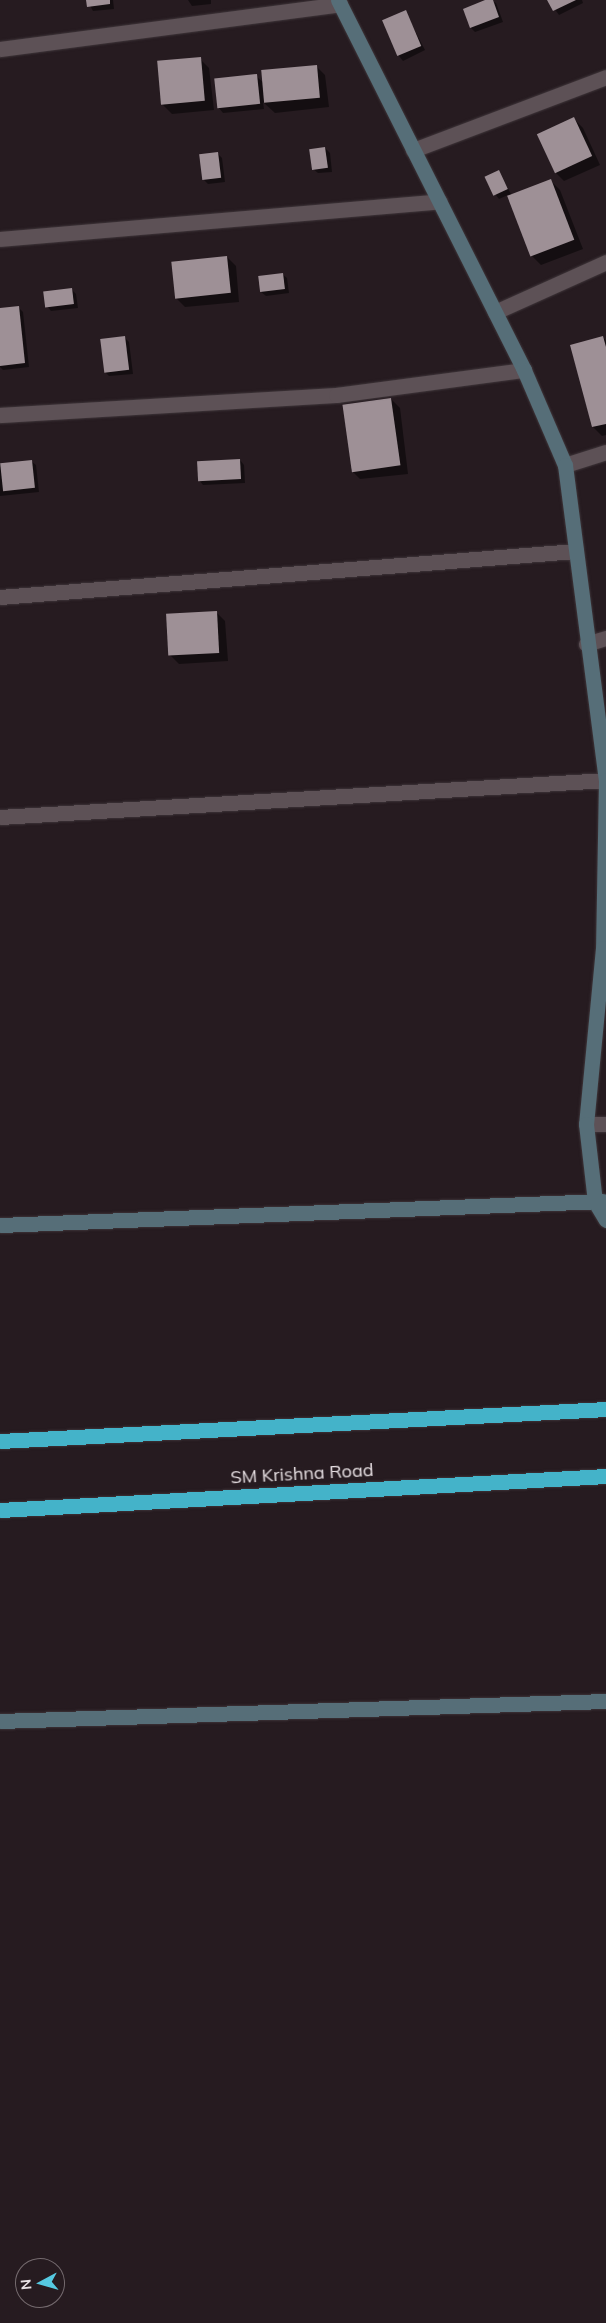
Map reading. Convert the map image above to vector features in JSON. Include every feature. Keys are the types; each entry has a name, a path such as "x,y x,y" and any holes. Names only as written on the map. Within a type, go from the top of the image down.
{"highway":[{"path":"0,1441 606,1409"},
{"name":"SM Krishna Road","path":"0,1510 606,1476"}],"street":[{"path":"0,49 339,2 524,370 565,465 586,644 606,780 604,948 586,1124 600,1201 606,1220"},
{"path":"413,150 606,77"},
{"path":"0,239 439,201"},
{"path":"495,312 606,262"},
{"path":"0,415 336,394 524,370"},
{"path":"565,465 606,452"},
{"path":"0,597 576,551"},
{"path":"586,644 606,638"},
{"path":"0,818 606,780"},
{"path":"586,1124 606,1124"},
{"path":"0,1225 600,1201"},
{"path":"0,1721 606,1701"}],"building":[{"path":"86,0 110,0 110,4 87,7"},
{"path":"485,0 493,0 499,17 470,28 463,9"},
{"path":"547,0 576,0 553,11"},
{"path":"406,10 421,46 397,56 382,20"},
{"path":"201,57 205,101 161,105 157,61"},
{"path":"317,65 320,98 264,103 261,70"},
{"path":"257,74 260,104 217,108 214,78"},
{"path":"574,117 592,156 555,173 537,134"},
{"path":"325,147 328,168 312,170 309,149"},
{"path":"218,152 221,178 202,180 199,154"},
{"path":"499,170 508,189 493,196 484,177"},
{"path":"551,179 574,240 530,257 507,196"},
{"path":"227,256 231,293 175,299 171,262"},
{"path":"283,273 285,289 260,292 258,276"},
{"path":"72,288 74,304 45,307 43,292"},
{"path":"19,306 25,363 0,366 0,308"},
{"path":"125,336 129,370 104,373 100,339"},
{"path":"603,336 606,347 606,424 592,427 570,345"},
{"path":"391,398 400,465 352,472 342,405"},
{"path":"240,459 241,479 198,481 197,461"},
{"path":"32,460 35,488 3,491 0,463"},
{"path":"217,611 219,653 168,656 166,614"}]}
